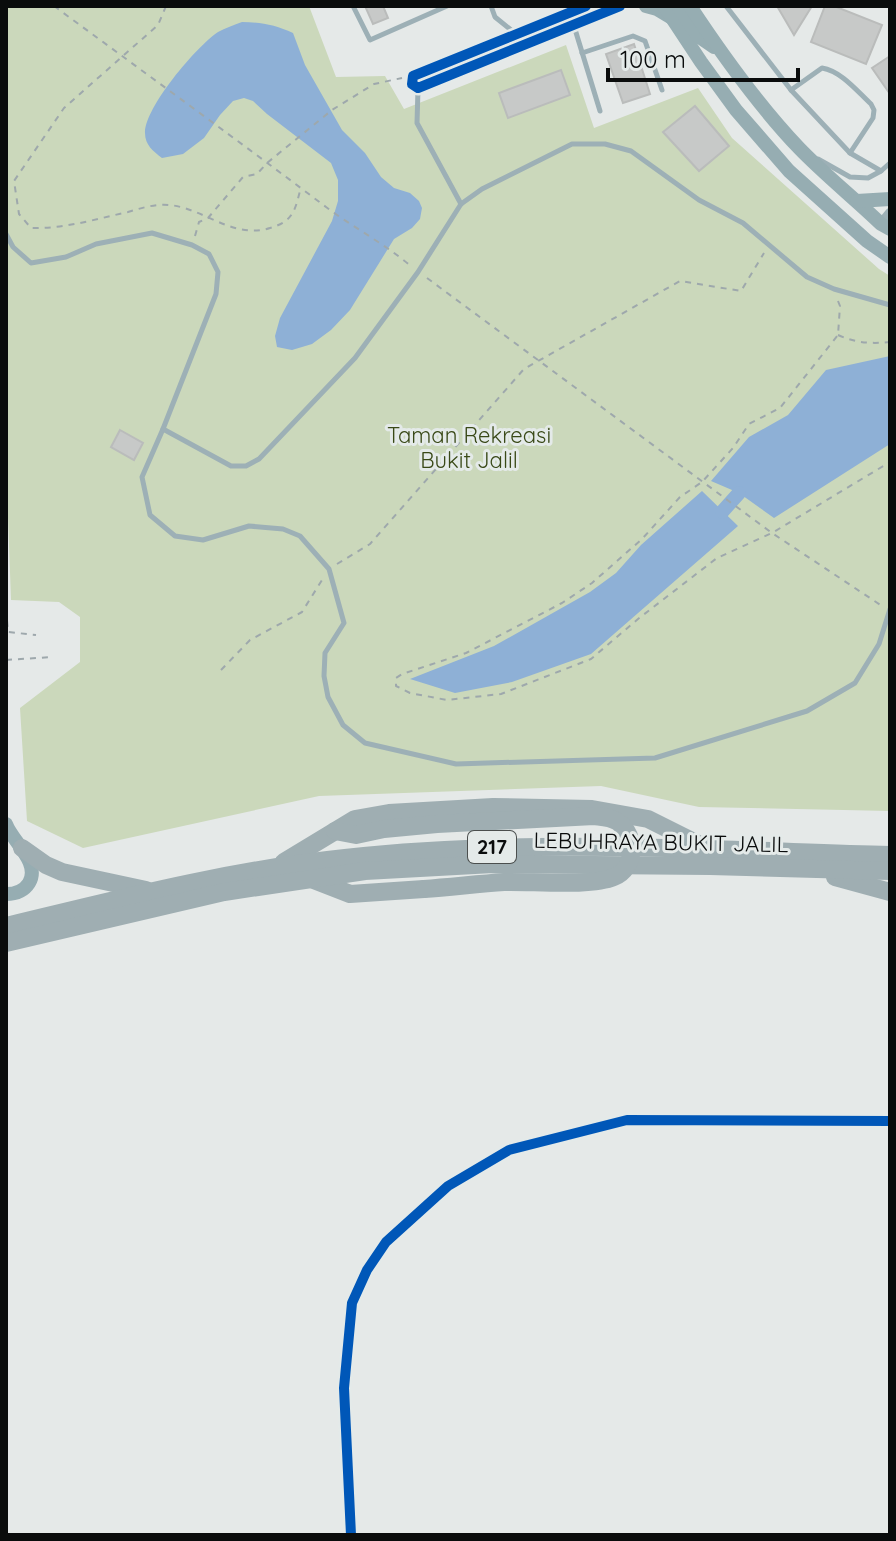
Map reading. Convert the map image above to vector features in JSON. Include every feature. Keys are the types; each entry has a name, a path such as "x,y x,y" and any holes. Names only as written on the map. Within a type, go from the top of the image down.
{"highway":[{"path":"278,866 355,819 389,813 493,807 592,809 648,819 708,849"},
{"path":"310,878 350,894 612,879 624,872 629,863 631,841 618,822 594,816 437,824 356,835 335,831"},
{"path":"881,855 890,846"},
{"path":"22,848 62,872 152,891"},
{"name":"LEBUHRAYA BUKIT JALIL","path":"6,926 219,876 344,858 452,849 708,849 881,855"},
{"name":"LEBUHRAYA BUKIT JALIL","path":"6,943 210,895 365,871 493,864 890,871"},
{"path":"808,869 890,892"}],"main road":[{"path":"646,6 672,10 698,36 719,50"},
{"path":"690,6 758,101 799,148 888,231 879,236 852,227"},
{"path":"672,10 701,62 736,110 789,171 890,257"},
{"path":"857,201 890,199"},
{"path":"6,824 32,869 27,886 18,893 6,894"}],"street":[{"path":"586,6 413,76 412,84 418,88 620,6"},
{"path":"351,1535 344,1388 352,1303 367,1270 386,1242 448,1186 509,1150 627,1120 890,1121"}],"lane":[{"path":"353,6 370,40 447,6"},
{"path":"491,6 495,17 516,34"},
{"path":"726,6 791,90 850,153 881,171"},
{"path":"573,25 600,111"},
{"path":"582,53 633,36 645,41 662,90"},
{"path":"791,90 822,68 830,69 871,104 873,118 850,153"},
{"path":"418,88 417,123 461,204"},
{"path":"163,429 231,466 246,466 259,459 355,358 418,272 461,204 482,189 572,144 605,144 631,151 699,200 743,223 807,277 834,289 890,305"},
{"path":"799,148 850,177 868,178 890,163"},
{"path":"6,234 13,247 31,263 66,257 96,244 152,233 192,245 209,254 218,272 216,294 142,477 150,515 175,536 203,540 249,526 283,529 300,536 329,569 344,623 325,653 324,676 328,697 343,725 365,743 456,764 655,758 807,711 855,683 879,644 890,610"}],"path":[{"path":"54,6 330,210 392,250 772,533 890,610"},
{"path":"166,6 158,25 64,108 14,181 19,214 31,228 53,229 158,205 181,205 238,230 264,230 285,223 295,209 301,187"},
{"path":"192,245 199,222 208,218 243,177 257,174 332,110 374,84 413,76"},
{"path":"221,670 250,640 302,612 329,569 370,544 524,369 680,281 741,291 769,245"},
{"path":"834,289 840,306 838,335 780,408 749,424 733,448 702,482 680,497 642,539 592,583 562,603 466,653 402,674 396,678 396,686 410,693 447,700 501,694 591,659 717,558 772,533 890,462"},
{"path":"838,335 853,342 890,342"},
{"path":"6,609 8,632 36,635"},
{"path":"6,660 52,657"}],"green space":[{"name":"Taman Rekreasi Bukit Jalil","path":"6,6 309,6 336,77 385,76 404,109 566,45 594,128 698,88 732,138 890,276 890,811 699,807 601,786 319,796 83,848 27,821 20,708 80,662 80,617 59,602 11,600 6,462"}],"water":[{"path":"242,22 268,24 293,33 305,65 342,130 365,153 381,177 394,188 410,193 422,208 420,219 412,228 394,239 350,310 312,344 292,350 277,347 275,336 280,318 332,221 338,201 338,180 331,163 253,101 244,98 233,101 204,138 183,154 162,158 150,147 145,137 153,108 185,64 218,32"},
{"path":"890,356 890,444 774,518 739,493 711,481 749,437 788,415 826,370"},
{"path":"702,491 738,526 591,654 512,682 455,693 410,679 494,646 590,592 616,573 641,545"}],"building":[{"path":"365,6 383,6 388,18 373,24"},
{"path":"777,6 812,6 794,35"},
{"path":"825,6 834,6 882,25 866,64 811,42"},
{"path":"634,44 650,94 623,103 606,54"},
{"path":"890,56 890,94 872,68"},
{"path":"561,70 570,95 508,118 499,93"},
{"path":"695,106 729,146 699,171 663,132"},
{"path":"120,430 143,443 134,460 111,447"}],"waterway":[{"path":"722,512 739,493"}],"cycle path":[{"path":"586,6 413,76 412,84 418,88 620,6"},
{"path":"351,1535 344,1388 352,1303 367,1270 386,1242 448,1186 509,1150 627,1120 890,1121"}]}
